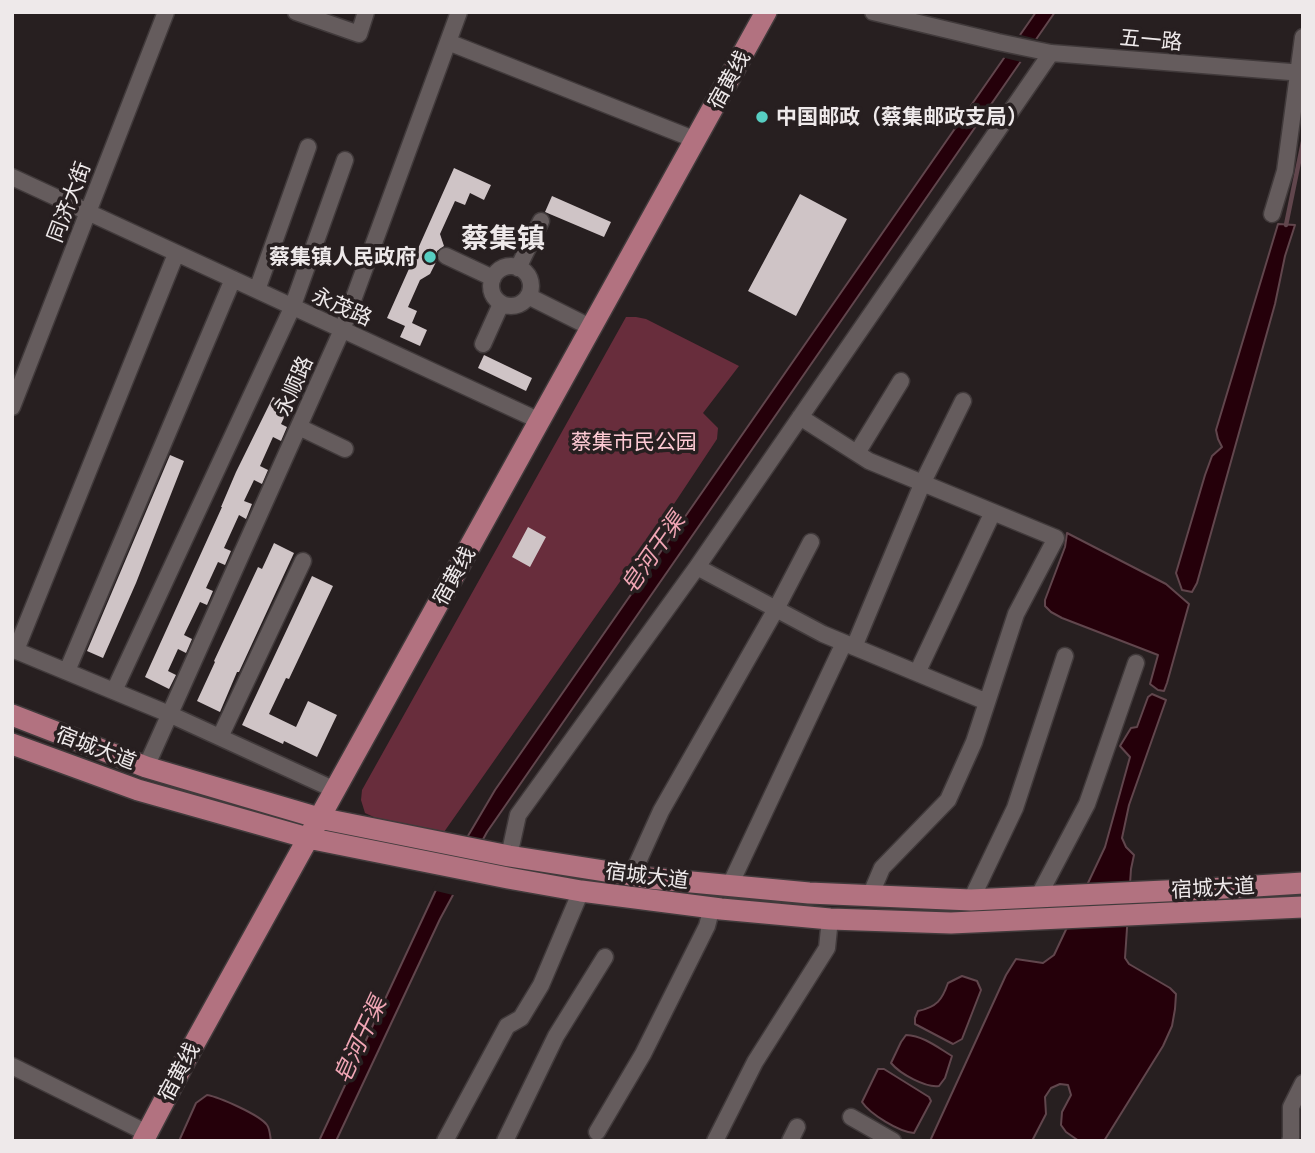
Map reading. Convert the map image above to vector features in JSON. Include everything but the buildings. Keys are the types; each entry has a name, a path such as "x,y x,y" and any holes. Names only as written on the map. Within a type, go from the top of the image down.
{"main road":[{"name":"宿黄线","path":"145,1137 766,12"},
{"name":"宿城大道","path":"12,715 146,767 508,878 581,891 830,919 951,923 1303,907"},
{"name":"宿城大道","path":"12,744 138,790 308,838 424,851 509,856 632,875 809,893 971,900 1303,883"}],"street":[{"name":"同济大街","path":"12,407 166,12"},
{"path":"296,12 359,34 366,12"},
{"name":"永顺路","path":"146,767 342,330 458,12"},
{"name":"五一路","path":"873,12 1051,53 1300,73"},
{"path":"1272,214 1285,171 1303,37"},
{"path":"447,42 695,140"},
{"path":"509,856 518,814 697,567 1051,53"},
{"path":"257,290 308,147"},
{"path":"114,691 292,307 345,160"},
{"name":"永茂路","path":"12,177 540,421"},
{"path":"518,268 541,220"},
{"path":"176,254 14,649 169,714 335,790"},
{"path":"446,256 493,278"},
{"path":"505,267 518,268 529,278 528,296 519,305 501,304 492,295 493,278 505,267"},
{"path":"67,671 233,279"},
{"path":"528,296 592,328"},
{"path":"484,344 501,304"},
{"path":"857,453 901,381"},
{"path":"730,885 849,645 963,401"},
{"path":"800,417 869,461 1056,538 1016,614 974,742 948,800 882,868 870,895"},
{"path":"299,427 345,449"},
{"path":"917,673 993,512"},
{"path":"632,875 661,811 811,542"},
{"path":"220,737 303,561"},
{"path":"697,567 822,634 987,702"},
{"path":"971,900 1015,808 1065,656"},
{"path":"1038,897 1087,804 1136,663"},
{"path":"445,1141 507,1026 521,1018 541,985 581,891"},
{"path":"597,1132 643,1054 707,926 712,907"},
{"path":"715,1141 755,1062 827,948 830,919"},
{"path":"505,1141 556,1036 605,957"},
{"path":"12,1066 145,1137"},
{"path":"1291,1139 1291,1107 1303,1083"},
{"path":"851,1117 892,1141"}],"green space":[{"name":"蔡集市民公园","path":"626,317 646,319 739,366 703,413 718,428 717,439 664,519 444,832 378,819 365,813 361,800 362,790"}],"shaded area":[{"path":"1036,12 1055,12 487,832 440,919 336,1141 319,1141 435,892 495,790"},
{"path":"1278,224 1295,225 1275,304 1197,583 1192,592 1182,590 1176,573 1205,475 1212,456 1222,447 1216,430"},
{"path":"1067,533 1166,584 1189,604 1164,691 1150,684 1158,655 1062,618 1045,606 1065,547"},
{"path":"1152,694 1166,700 1129,805 1122,838 1134,855 1125,958 1129,964 1176,994 1172,1026 1163,1046 1104,1141 1079,1141 1066,1132 1061,1125 1062,1112 1071,1095 1068,1085 1060,1084 1051,1088 1045,1097 1046,1114 1032,1141 930,1141 1006,975 1016,959 1043,963 1054,955 1105,847 1130,757 1120,746 1131,728 1137,727 1148,697"},
{"path":"962,976 977,981 981,990 962,1039 953,1044 915,1024 915,1018 918,1011 938,1002 948,983"},
{"path":"906,1035 925,1040 952,1056 945,1078 939,1086 927,1085 914,1079 900,1072 891,1063"},
{"path":"878,1069 884,1069 929,1097 931,1101 914,1133 885,1122 862,1102"},
{"path":"207,1095 239,1107 263,1121 269,1128 271,1141 179,1141 196,1103"}],"pier":[{"path":"1017,34 1041,40 1025,63 1001,57"},
{"path":"462,839 485,844 457,896 432,890"}],"waterway":[{"path":"1286,225 1303,142"}],"place":[{"name":"中国邮政（蔡集邮政支局）","path":"762,117"},
{"name":"蔡集镇人民政府","path":"430,257"}],"district":[{"name":"蔡集镇","path":"503,239"}],"water label":[{"name":"皂河干渠","path":"653,553"},
{"name":"皂河干渠","path":"360,1040"}]}
